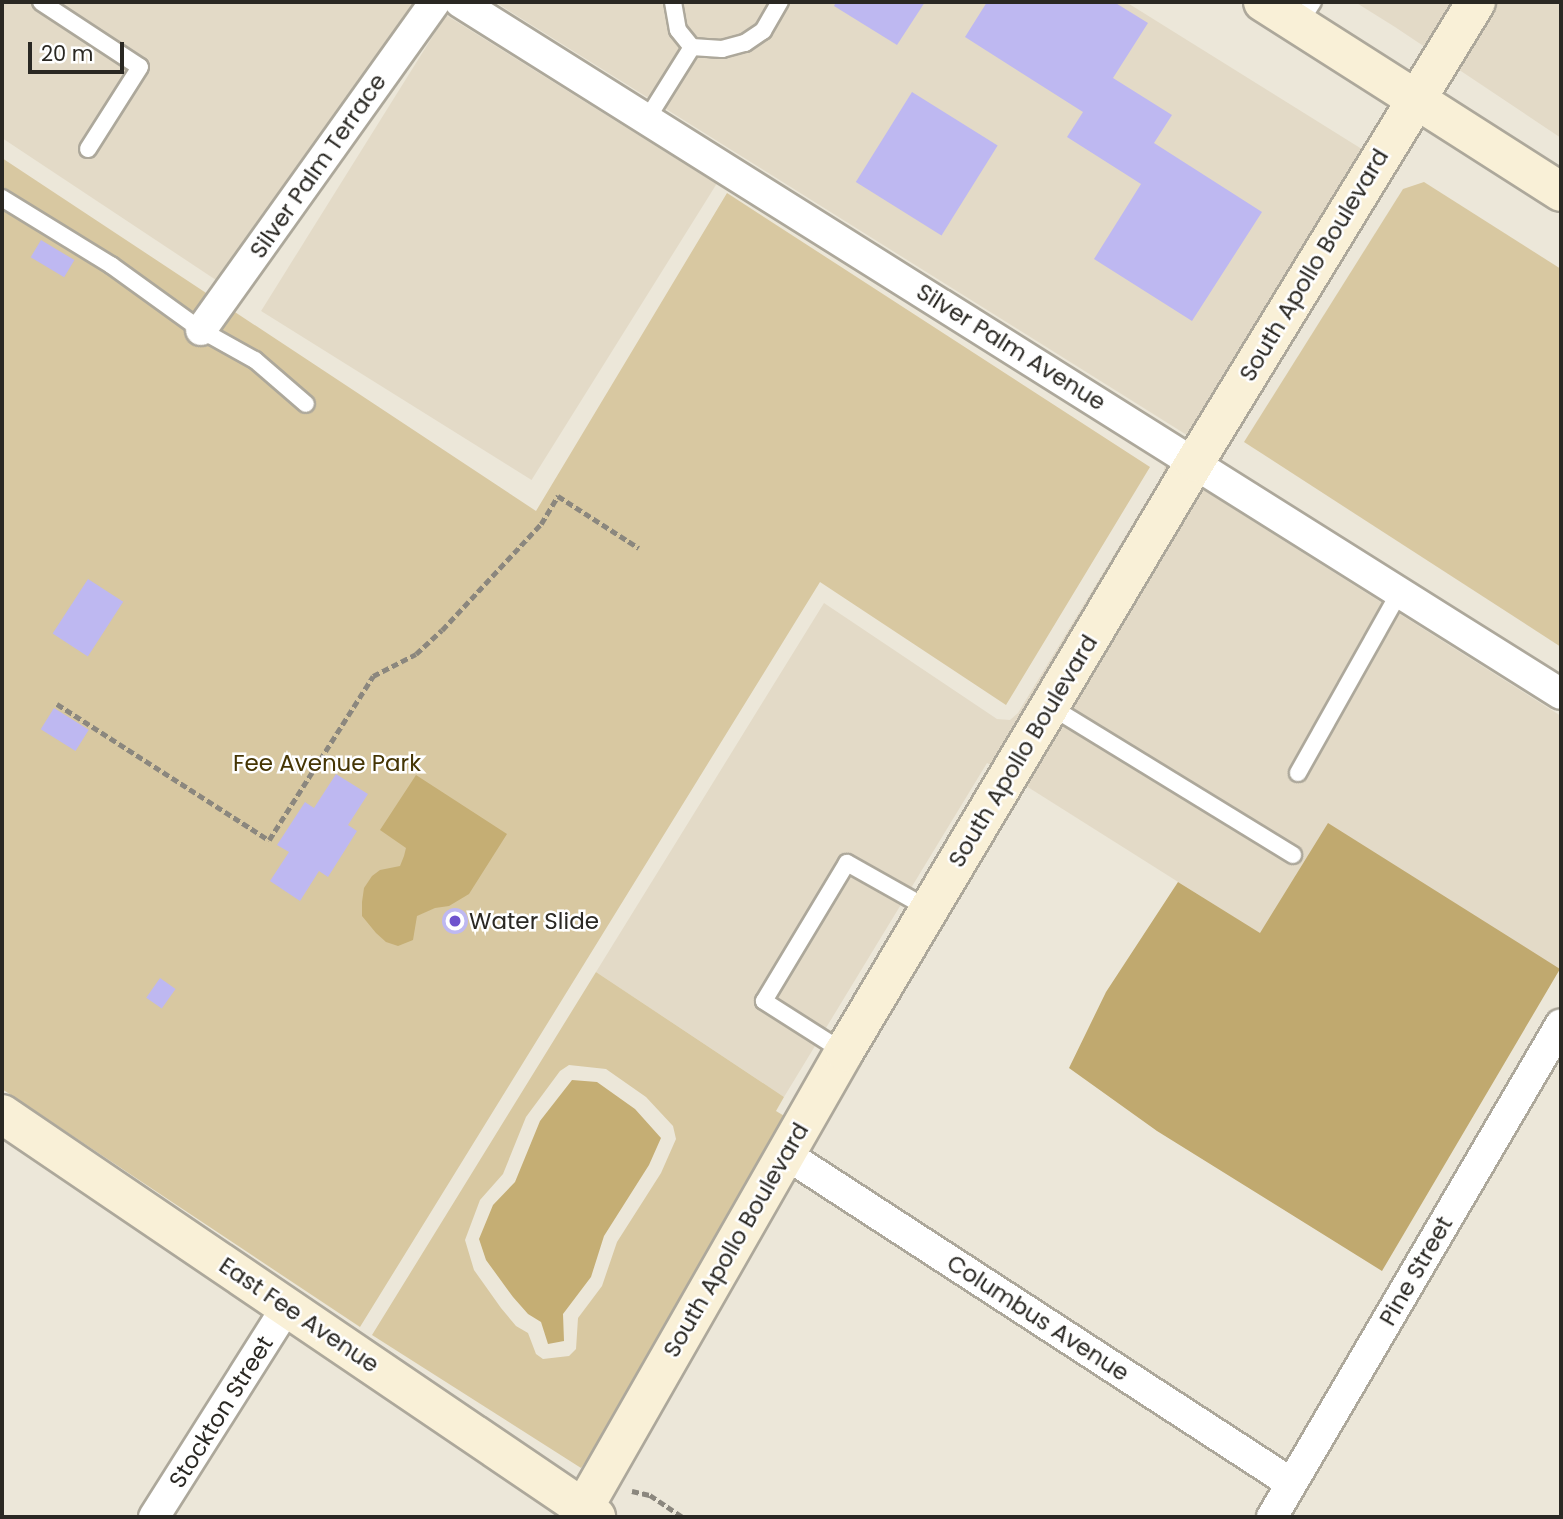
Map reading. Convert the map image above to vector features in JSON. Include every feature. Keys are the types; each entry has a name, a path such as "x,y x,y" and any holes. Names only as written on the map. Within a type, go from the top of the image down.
{"street":[{"name":"Silver Palm Terrace","path":"201,330 435,2"},
{"name":"Silver Palm Avenue","path":"460,2 1561,694"},
{"path":"1263,2 1306,13 1416,98 1561,192"},
{"name":"South Apollo Boulevard","path":"590,1513 784,1153 1195,462 1476,2"},
{"name":"Pine Street","path":"1272,1517 1561,1024"},
{"name":"East Fee Avenue","path":"2,1114 590,1513"},
{"name":"Columbus Avenue","path":"784,1153 1291,1483"},
{"name":"Stockton Street","path":"154,1517 288,1307"}],"lane":[{"path":"41,2 140,67 88,149"},
{"path":"673,2 678,30 692,47 722,49 746,43 763,31 780,2"},
{"path":"648,119 692,47"},
{"path":"2,198 111,265 201,330 255,360 306,404"},
{"path":"1298,773 1400,592"},
{"path":"1050,706 1293,855"},
{"path":"844,1052 764,1001 847,863 929,909"}],"path":[{"path":"57,704 270,841 373,676 416,654 442,630 541,524 558,496 639,548"}],"shaded area":[{"path":"2,2 414,2 216,280 2,138"},
{"path":"495,2 1126,2 1365,151 1190,437"},
{"path":"1355,2 1561,2 1561,138 1395,27"},
{"path":"446,15 717,184 532,480 261,311"},
{"path":"1165,465 1171,469 995,767 987,763 784,1097 596,972 824,603 997,719 1010,720 1018,713 1163,474"},
{"path":"1199,487 1561,716 1560,969 1259,933 1023,784"},
{"path":"416,775 507,834 469,894 449,906 435,908 417,916 413,940 398,946 386,942 362,916 362,902 364,888 372,876 380,870 400,866 406,848 380,830"},
{"path":"1328,823 1560,969 1382,1271 1157,1131 1069,1068 1106,992 1178,882 1260,933"},
{"path":"572,1080 597,1082 635,1109 661,1138 649,1165 604,1236 591,1277 563,1314 564,1341 548,1344 541,1322 528,1314 513,1297 486,1260 479,1239 493,1205 515,1182 540,1121"}],"green space":[{"name":"Fee Avenue Park","path":"2,158 536,511 727,193 1150,467 1006,705 820,582 360,1327 2,1089"},
{"path":"1424,182 1561,269 1561,647 1244,442 1403,189"},
{"path":"596,972 784,1097 776,1111 786,1117 612,1425 581,1468 372,1335","holes":["569,1065 606,1069 646,1097 673,1126 676,1139 661,1173 617,1242 602,1286 578,1318 576,1349 569,1356 543,1359 536,1354 528,1333 516,1326 474,1270 465,1240 480,1200 503,1174 526,1117 560,1071"]}],"building":[{"path":"836,2 925,2 897,45 834,6"},
{"path":"987,2 1114,2 1148,23 1113,78 1172,115 1154,143 1262,212 1192,321 1094,259 1141,184 1067,137 1083,112 965,37"},
{"path":"912,92 998,146 941,235 856,182"},
{"path":"41,240 74,260 64,277 31,257"},
{"path":"88,579 123,602 88,656 53,634"},
{"path":"54,708 89,730 76,751 41,729"},
{"path":"336,774 368,794 348,825 357,831 328,877 319,871 300,901 270,881 289,852 277,845 305,802 314,808"},
{"name":"Water Slide","path":"455,908 464,912 468,921 464,930 455,934 446,930 442,921 446,912"},
{"path":"160,978 176,989 162,1009 146,998"}],"place":[{"name":"Water Slide","path":"455,921"}]}
